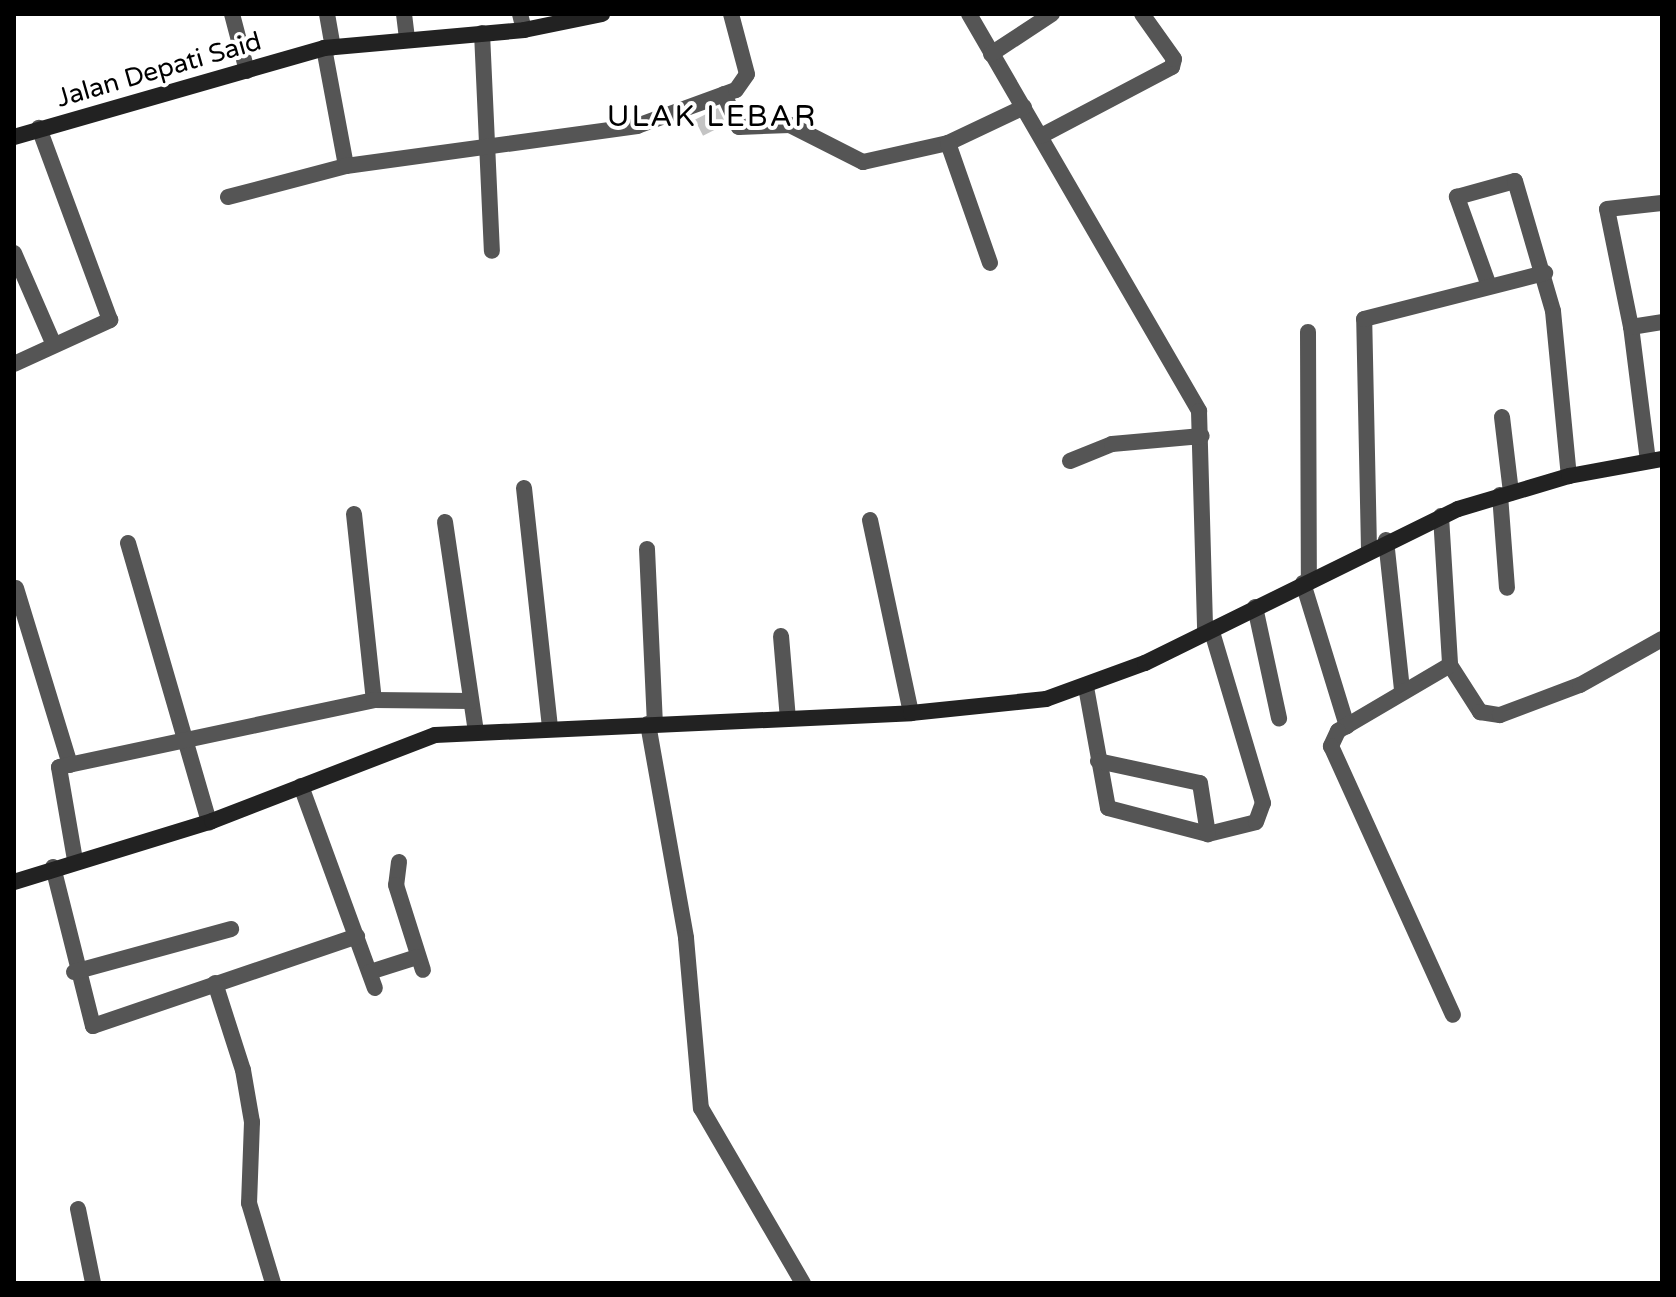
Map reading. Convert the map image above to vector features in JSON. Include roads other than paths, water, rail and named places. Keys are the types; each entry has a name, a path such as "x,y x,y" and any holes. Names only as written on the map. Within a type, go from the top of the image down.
{"street":[{"path":"232,14 247,71"},
{"path":"327,14 346,166"},
{"path":"404,14 407,40"},
{"name":"Jalan Depati Said","path":"14,137 329,47 482,33 522,22 602,14"},
{"path":"228,197 346,166 490,149 637,126 741,87 747,74 731,14"},
{"path":"969,14 1192,397 1202,436 1208,630 1263,811 1249,825 1208,834 1108,808 1086,687"},
{"path":"991,54 1052,14"},
{"path":"1041,136 1172,67 1174,59 1142,14"},
{"path":"482,33 490,149 492,251"},
{"path":"724,94 739,127 790,125 855,161 948,143 1024,107"},
{"path":"14,364 54,345 105,328 110,314 39,128"},
{"path":"948,143 990,263"},
{"path":"1489,286 1457,197 1508,182 1519,185 1545,273 1569,476"},
{"path":"14,882 75,860 209,822 415,740 550,727 911,713 1029,702 1086,687 1441,516 1505,493 1569,476 1655,460 1607,209 1662,203"},
{"path":"14,253 54,345"},
{"path":"1369,549 1361,326 1367,315 1545,273"},
{"path":"1631,327 1662,322"},
{"path":"1308,332 1306,581 1347,726"},
{"path":"1502,417 1507,588"},
{"path":"1070,461 1112,444 1202,436"},
{"path":"524,488 550,727"},
{"path":"354,514 374,700"},
{"path":"1441,516 1450,665 1474,705 1494,716 1580,685 1662,639"},
{"path":"870,520 911,713"},
{"path":"445,522 476,733"},
{"path":"1386,540 1402,690"},
{"path":"128,543 190,739 209,822"},
{"path":"647,549 652,724 686,938 701,1108 803,1283"},
{"path":"16,588 70,765"},
{"path":"1255,607 1279,718"},
{"path":"781,636 788,719"},
{"path":"1450,665 1402,690 1347,726 1333,740 1332,758 1453,1015"},
{"path":"75,860 56,778 59,767 374,700 471,701"},
{"path":"1098,761 1200,783 1208,834"},
{"path":"301,786 372,980 420,964 396,885 399,862"},
{"path":"53,867 74,972 95,1026 357,936"},
{"path":"74,972 231,929"},
{"path":"215,983 243,1070 252,1122 249,1203 273,1283"},
{"path":"78,1209 93,1283"}],"district":[{"name":"ULAK LEBAR","path":"712,117"}]}
